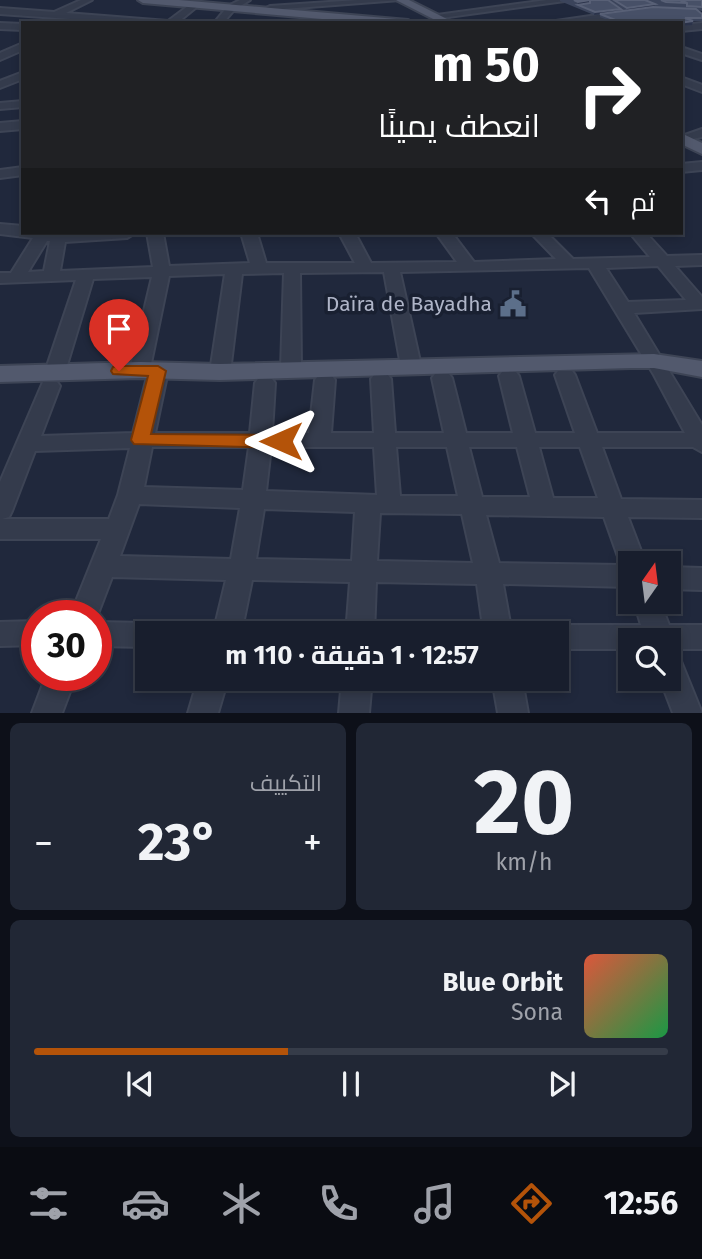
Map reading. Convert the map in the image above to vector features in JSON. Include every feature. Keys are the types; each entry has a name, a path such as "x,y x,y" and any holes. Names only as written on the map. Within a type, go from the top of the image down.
{"main road":[{"path":"144,0 191,3 311,19 358,21"},
{"path":"399,0 448,20"},
{"path":"409,0 448,20"},
{"path":"691,136 702,149"},
{"path":"0,387 53,379 291,369 411,366 702,369"},
{"path":"151,376 265,383 565,375 659,368"},
{"path":"0,374 53,379"}],"street":[{"path":"220,21 231,8 246,0"},
{"path":"269,14 281,0"},
{"path":"269,14 332,3 399,0"},
{"path":"560,0 607,21"},
{"path":"448,20 568,0"},
{"path":"642,0 664,10"},
{"path":"63,1 86,1"},
{"path":"42,21 86,1"},
{"path":"0,3 24,5 2,13"},
{"path":"171,21 191,3"},
{"path":"332,3 358,21"},
{"path":"613,3 629,13"},
{"path":"567,21 676,10"},
{"path":"2,13 112,21"},
{"path":"0,26 21,29"},
{"path":"683,28 702,26"},
{"path":"0,57 15,42"},
{"path":"0,64 21,67"},
{"path":"0,86 21,76"},
{"path":"684,77 702,89"},
{"path":"0,86 21,86"},
{"path":"0,106 21,104"},
{"path":"0,127 21,125"},
{"path":"683,168 702,166"},
{"path":"0,174 21,171"},
{"path":"5,280 35,235"},
{"path":"51,277 59,236 82,235"},
{"path":"91,600 130,495 141,440 162,272 155,235"},
{"path":"250,235 258,268"},
{"path":"348,235 365,268"},
{"path":"445,235 469,267"},
{"path":"541,235 569,264"},
{"path":"640,235 700,304"},
{"path":"5,280 258,268 469,267 702,260"},
{"path":"595,264 624,308 701,441"},
{"path":"291,369 292,268"},
{"path":"391,268 411,366"},
{"path":"220,372 234,269"},
{"path":"0,511 53,379 86,275"},
{"path":"624,308 700,304"},
{"path":"565,375 628,551"},
{"path":"509,376 544,507"},
{"path":"442,378 488,573 496,621"},
{"path":"361,621 365,570 378,504 386,441 381,379"},
{"path":"319,441 325,380"},
{"path":"230,621 254,499 265,383"},
{"path":"27,444 141,440 701,441"},
{"path":"130,495 378,504 702,509"},
{"path":"0,529 119,528"},
{"path":"104,566 241,571 365,570 618,576"},
{"path":"681,578 702,579"},
{"path":"0,634 21,634"},
{"path":"112,634 135,635"},
{"path":"681,642 702,637"},
{"path":"569,638 618,643"},
{"path":"47,713 55,691"},
{"path":"203,713 209,691"},
{"path":"354,713 356,691"},
{"path":"509,691 513,713"},
{"path":"679,691 688,713"}],"building":[{"path":"590,0 608,0 621,9 595,12 578,5 590,3"},
{"path":"614,0 645,0 655,4 627,8"},
{"path":"661,0 680,0 687,3 666,2"},
{"path":"680,0 702,0 702,7 687,6 687,3"},
{"path":"653,7 696,9 702,14 702,18 685,18 693,21 683,22 618,21 600,14"}],"place":[{"name":"Daïra de Bayadha","path":"513,304"}],"route":[{"path":"119,371 158,371 141,440 281,441"}]}
